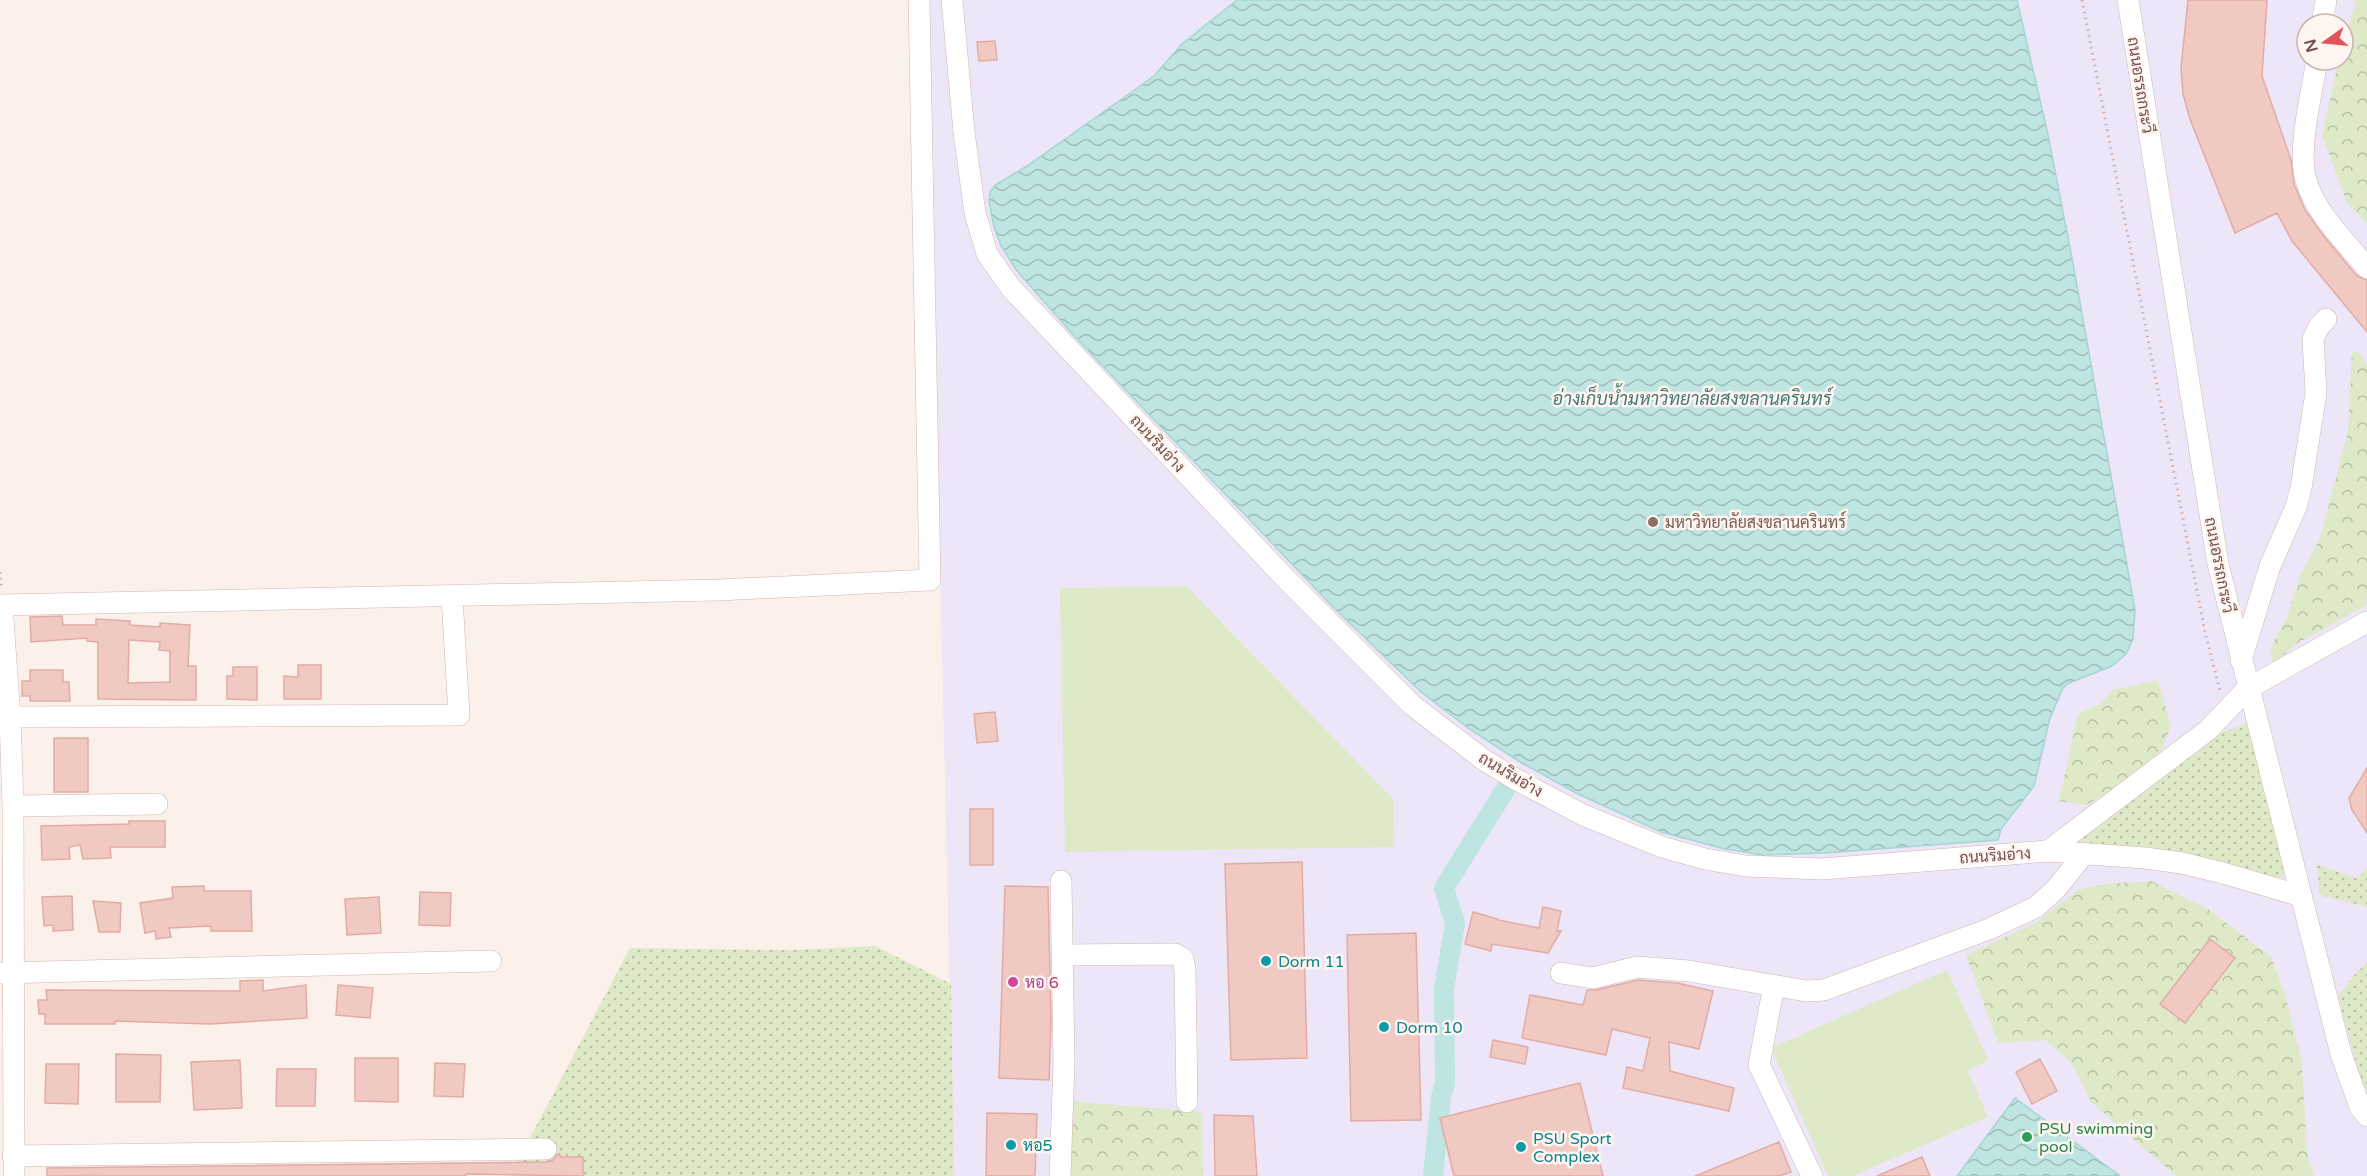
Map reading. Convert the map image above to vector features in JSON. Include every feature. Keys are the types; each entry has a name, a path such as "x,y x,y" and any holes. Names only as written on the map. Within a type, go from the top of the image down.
{"street":[{"path":"546,1149 13,1166 7,973 13,806 10,717 1,605 718,590 930,580 919,0"},
{"name":"ถนนริมอ่าง","path":"952,0 970,182 979,231 987,254 1011,288 1284,577 1412,705 1450,736 1517,780 1583,815 1643,841 1688,855 1746,866 1822,869 2048,851 2145,858 2188,864 2301,896"},
{"name":"ถนนอรรถกระวี","path":"2128,0 2218,564 2247,689 2341,1054 2364,1112 2367,1135"},
{"path":"2315,72 2304,154 2306,180 2317,204 2367,268"},
{"path":"2241,661 2270,566 2296,507 2301,488 2316,393 2313,339 2318,328 2326,319"},
{"path":"10,717 459,715 452,597"},
{"path":"2048,851 2208,730 2247,689 2367,622"},
{"path":"13,806 158,804"},
{"path":"1561,973 1593,978 1637,968 1689,971 1806,991 1824,990 1989,930 2036,907 2055,890 2084,854"},
{"path":"1060,1176 1064,1063 1061,881"},
{"path":"1062,955 1175,954 1183,959 1187,1102"},
{"path":"7,973 491,961"},
{"path":"1774,985 1759,1065 1812,1176"}],"path":[{"path":"2082,0 2205,632 2225,713"}],"shaded area":[{"name":"มหาวิทยาลัยสงขลานครินทร์","path":"927,0 2367,0 2367,1176 954,1176"}],"green space":[{"path":"2356,0 2367,0 2367,223 2347,203 2322,135 2336,72 2355,72 2355,12 2353,12"},
{"path":"2352,351 2360,353 2367,366 2367,605 2301,641 2273,663 2270,648 2287,617 2301,573 2320,539 2348,431"},
{"path":"1186,586 1393,799 1394,847 1065,852 1060,588"},
{"path":"2158,680 2171,726 2161,751 2150,767 2087,805 2059,801 2078,714 2100,704 2113,690"},
{"path":"2248,723 2286,867 2282,877 2270,878 2137,851 2070,842 2217,734"},
{"path":"2317,865 2357,878 2367,868 2367,907 2320,895"},
{"path":"2151,881 2208,909 2271,957 2285,994 2302,1063 2307,1153 2314,1176 2176,1176 2092,1103 2071,1062 2046,1040 1998,1043 1966,955 2037,922 2078,890 2105,884"},
{"path":"875,946 951,984 954,1176 510,1176 630,948 792,950"},
{"path":"2367,963 2367,1091 2362,1086 2338,996"},
{"path":"1947,970 1988,1060 1968,1071 1988,1117 1853,1176 1828,1176 1771,1048"},
{"path":"1068,1101 1202,1112 1203,1176 1067,1176"}],"water":[{"name":"อ่างเก็บน้ำมหาวิทยาลัยสงขลานครินทร์","path":"1237,0 2017,0 2048,135 2072,258 2135,610 2133,639 2126,654 2112,666 2069,683 2063,688 2050,718 2034,786 2001,829 1998,840 1824,853 1764,855 1725,849 1661,832 1576,793 1520,762 1468,728 1421,692 1333,607 1076,338 1017,271 1001,246 994,227 989,202 990,192 995,185 1027,166 1154,76 1182,44"},
{"name":"PSU swimming pool","path":"2015,1098 2120,1176 1957,1176"}],"building":[{"path":"2188,0 2267,0 2262,76 2291,160 2294,184 2305,210 2322,234 2357,276 2367,280 2367,332 2292,241 2277,213 2235,233 2190,119 2183,94 2181,68"},
{"path":"995,41 997,60 979,61 977,42"},
{"path":"62,616 63,625 96,625 96,619 130,621 130,625 160,627 160,623 190,625 188,666 196,666 196,700 98,699 98,642 87,641 87,638 31,642 30,617","holes":["129,640 160,642 159,650 170,651 170,682 128,683"]},
{"path":"298,665 321,665 321,699 284,699 284,676 298,677"},
{"path":"233,667 257,667 257,700 227,699 227,676 233,676"},
{"path":"30,670 63,670 63,682 69,682 70,701 30,701 30,696 22,696 22,681 30,681"},
{"path":"995,712 998,741 977,743 974,714"},
{"path":"54,738 88,738 88,792 54,792"},
{"path":"2367,768 2367,833 2352,810 2349,798"},
{"path":"970,809 993,809 993,865 970,865"},
{"path":"129,821 165,821 165,847 110,847 111,858 83,859 80,845 69,847 70,859 42,860 41,826 129,824"},
{"name":"Dorm 11","path":"1302,862 1307,1058 1231,1060 1225,864"},
{"path":"204,886 204,891 251,891 252,931 211,931 211,926 169,928 171,937 156,939 155,931 145,933 140,903 173,898 172,887"},
{"path":"1005,886 1048,887 1051,1019 1049,1080 999,1078"},
{"path":"420,892 451,893 450,926 419,925"},
{"path":"72,896 73,930 53,931 53,925 44,926 42,897"},
{"path":"379,897 381,933 347,935 345,899"},
{"path":"93,901 121,903 120,932 99,932"},
{"path":"1543,907 1561,911 1557,931 1561,931 1548,953 1492,944 1491,951 1465,944 1473,912 1498,920 1539,928"},
{"name":"Dorm 10","path":"1416,933 1421,1120 1351,1121 1347,935"},
{"path":"2210,939 2235,958 2185,1023 2160,1004"},
{"path":"263,980 263,991 306,985 307,1018 210,1024 115,1021 115,1024 45,1024 45,1014 39,1014 38,1000 47,1000 46,990 240,991 240,981"},
{"path":"1638,980 1677,983 1713,991 1699,1049 1669,1042 1670,1071 1734,1088 1729,1111 1623,1088 1627,1067 1643,1071 1650,1038 1612,1029 1606,1055 1522,1038 1530,995 1583,1005 1587,990"},
{"path":"338,985 373,988 370,1018 336,1015"},
{"path":"1493,1040 1528,1047 1525,1064 1490,1057"},
{"path":"116,1054 161,1055 160,1102 116,1102"},
{"path":"355,1058 398,1058 398,1102 355,1101"},
{"path":"2040,1059 2057,1091 2032,1104 2016,1072"},
{"path":"240,1060 242,1108 194,1110 191,1062"},
{"path":"435,1063 465,1064 463,1097 434,1096"},
{"path":"46,1064 79,1064 78,1104 45,1103"},
{"path":"277,1069 316,1069 315,1106 276,1106"},
{"name":"PSU Sport Complex","path":"1580,1083 1603,1176 1454,1176 1440,1118"},
{"name":"หอ5","path":"987,1113 1037,1114 1035,1176 986,1176"},
{"path":"1214,1115 1253,1116 1257,1176 1215,1176"},
{"path":"1779,1142 1791,1172 1779,1176 1695,1176"},
{"path":"558,1154 560,1157 583,1157 583,1176 466,1174 466,1176 47,1176 47,1168 546,1162 553,1160"},
{"path":"1922,1157 1930,1176 1877,1176"}],"waterway":[{"path":"1433,1176 1441,1097 1445,1083 1444,989 1455,923 1444,888 1505,790"}],"place":[{"name":"มหาวิทยาลัยสงขลานครินทร์","path":"1653,522"},
{"name":"Dorm 11","path":"1266,961"},
{"name":"หอ 6","path":"1013,982"},
{"name":"Dorm 10","path":"1384,1027"},
{"name":"PSU swimming pool","path":"2027,1137"},
{"name":"หอ5","path":"1011,1145"},
{"name":"PSU Sport Complex","path":"1521,1147"}]}
